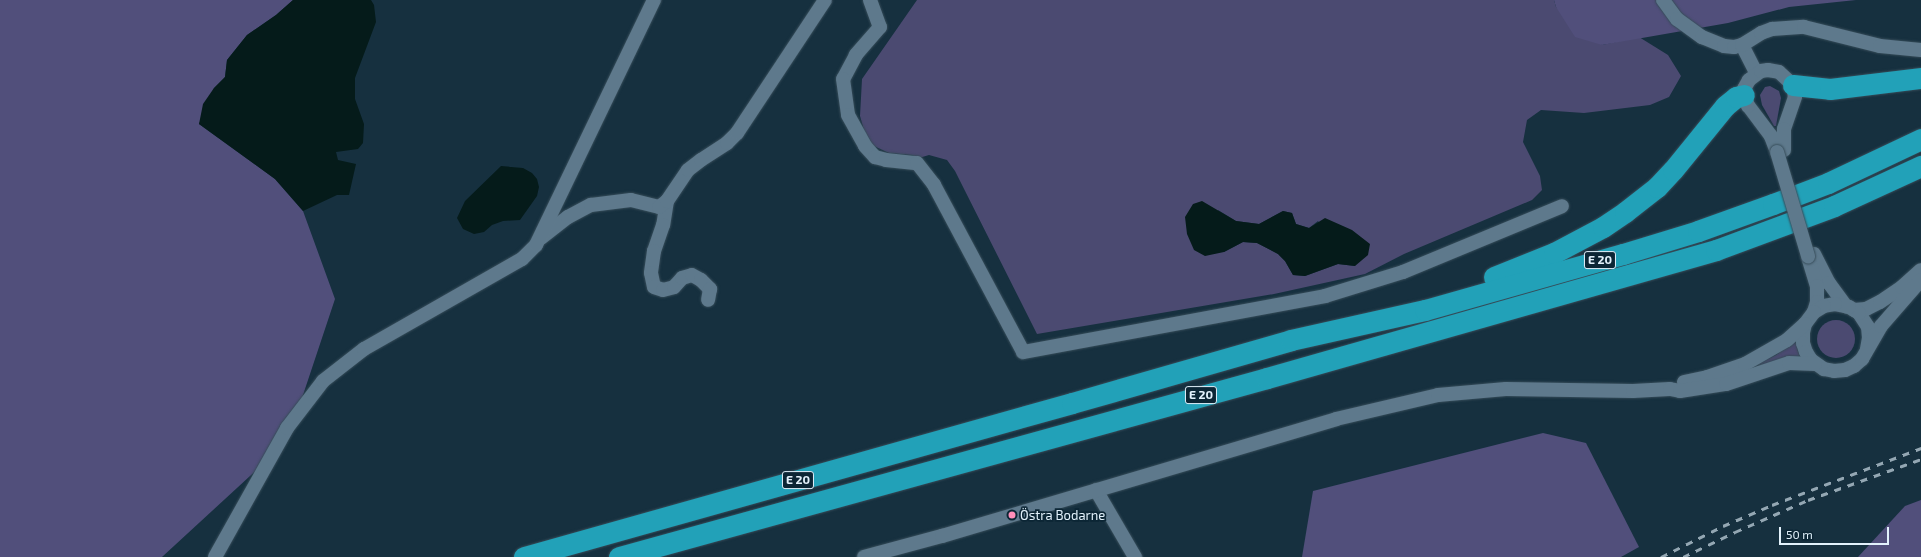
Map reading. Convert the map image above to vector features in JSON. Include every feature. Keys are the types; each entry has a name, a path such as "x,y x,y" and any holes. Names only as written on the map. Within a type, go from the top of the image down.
{"highway":[{"path":"1793,85 1830,89 1921,78"},
{"path":"1425,310 1457,290 1510,272 1554,253 1603,227 1657,186 1673,170 1725,106 1736,97 1744,95"},
{"name":"E 20","path":"524,557 1064,406 1291,340 1425,310 1698,231 1828,183 1921,140"},
{"name":"E 20","path":"619,557 1267,378 1709,252 1834,206 1921,166"}],"street":[{"path":"538,240 654,0"},
{"path":"215,557 287,428 323,381 364,349 522,259 538,240 568,217 591,205 631,200 659,207 667,201 688,170 727,143 737,133 825,0"},
{"path":"870,0 880,27 856,55 843,79 848,115 865,146 875,156 886,160 917,163 934,185 1022,352 1325,296 1403,272 1562,206"},
{"path":"1663,0 1678,19 1702,37 1724,46 1734,47 1742,45 1761,33 1772,29 1804,27 1880,46 1921,50"},
{"path":"1742,45 1756,73"},
{"path":"1670,389 1677,384 1707,377 1745,364 1768,353 1787,340 1805,324 1814,312 1817,302 1817,286 1811,255 1780,151 1771,136 1748,106 1744,95 1746,84 1756,73 1774,71 1784,75 1793,85 1795,97 1784,130 1780,151"},
{"path":"667,201 663,225 654,251 651,273 654,287 663,290 674,287 682,278 692,275 701,280 710,289 708,300"},
{"path":"1811,255 1829,283 1850,308 1862,318 1868,327 1869,338 1867,350"},
{"path":"1814,312 1830,305 1850,308 1866,308 1880,302 1902,287 1921,270"},
{"path":"1805,324 1803,343 1808,357 1815,364 1829,371 1845,370 1858,363 1881,326 1921,280"},
{"path":"864,557 942,536 1336,419 1438,395 1506,388 1633,391 1670,389 1680,391 1726,384 1789,363 1815,364"},
{"path":"1096,490 1135,557"}],"shaded area":[{"path":"0,0 293,0 276,15 247,35 227,60 225,77 214,88 199,124 275,179 303,211 335,299 296,416 275,453 162,557 0,557"},
{"path":"293,0 371,0 374,5 376,22 355,78 355,99 364,124 363,143 358,149 336,152 338,160 356,164 349,195 337,195 303,211 275,179 199,124 203,104 214,88 225,77 227,60 247,35 276,15"},
{"path":"917,0 1554,0 1556,7 1602,45 1639,37 1668,55 1681,76 1669,97 1650,105 1584,113 1541,110 1527,120 1523,142 1540,176 1542,190 1532,200 1404,254 1365,274 1274,294 1037,334 955,171 947,160 929,155 919,158 912,155 889,153 874,146 866,137 860,116 862,79","holes":["1218,210 1236,221 1259,224 1283,211 1292,213 1296,224 1309,228 1318,221 1355,266 1338,264 1305,276 1293,275 1285,261 1278,254 1257,243 1243,242 1224,252"]},
{"path":"1554,0 1856,0 1789,7 1728,23 1602,45 1575,37 1556,7"},
{"path":"1770,86 1779,91 1781,98 1776,126 1774,126 1762,105 1760,95 1765,87"},
{"path":"501,166 523,168 532,173 537,179 539,187 537,196 520,220 503,221 492,225 484,232 474,234 463,229 457,218 465,201"},
{"path":"1202,201 1236,221 1259,224 1283,211 1292,213 1296,224 1309,228 1325,218 1352,230 1370,244 1368,255 1355,266 1338,264 1305,276 1293,275 1285,261 1278,254 1257,243 1243,242 1224,252 1205,256 1194,250 1187,234 1185,217 1193,204"},
{"path":"1832,320 1840,320 1850,325 1854,332 1854,346 1850,353 1840,358 1832,358 1822,353 1820,350 1817,343 1817,335 1822,325 1825,323"},
{"path":"1797,340 1797,348 1800,356 1789,358 1723,381 1776,355"},
{"path":"1543,433 1586,443 1639,547 1621,557 1302,557 1313,491"},
{"path":"1921,500 1921,557 1858,557 1905,506"}],"railway":[{"path":"1661,557 1723,526 1772,505 1921,448"},
{"path":"1683,557 1808,500 1921,459"}],"place":[{"name":"Östra Bodarne","path":"1012,515"}]}
